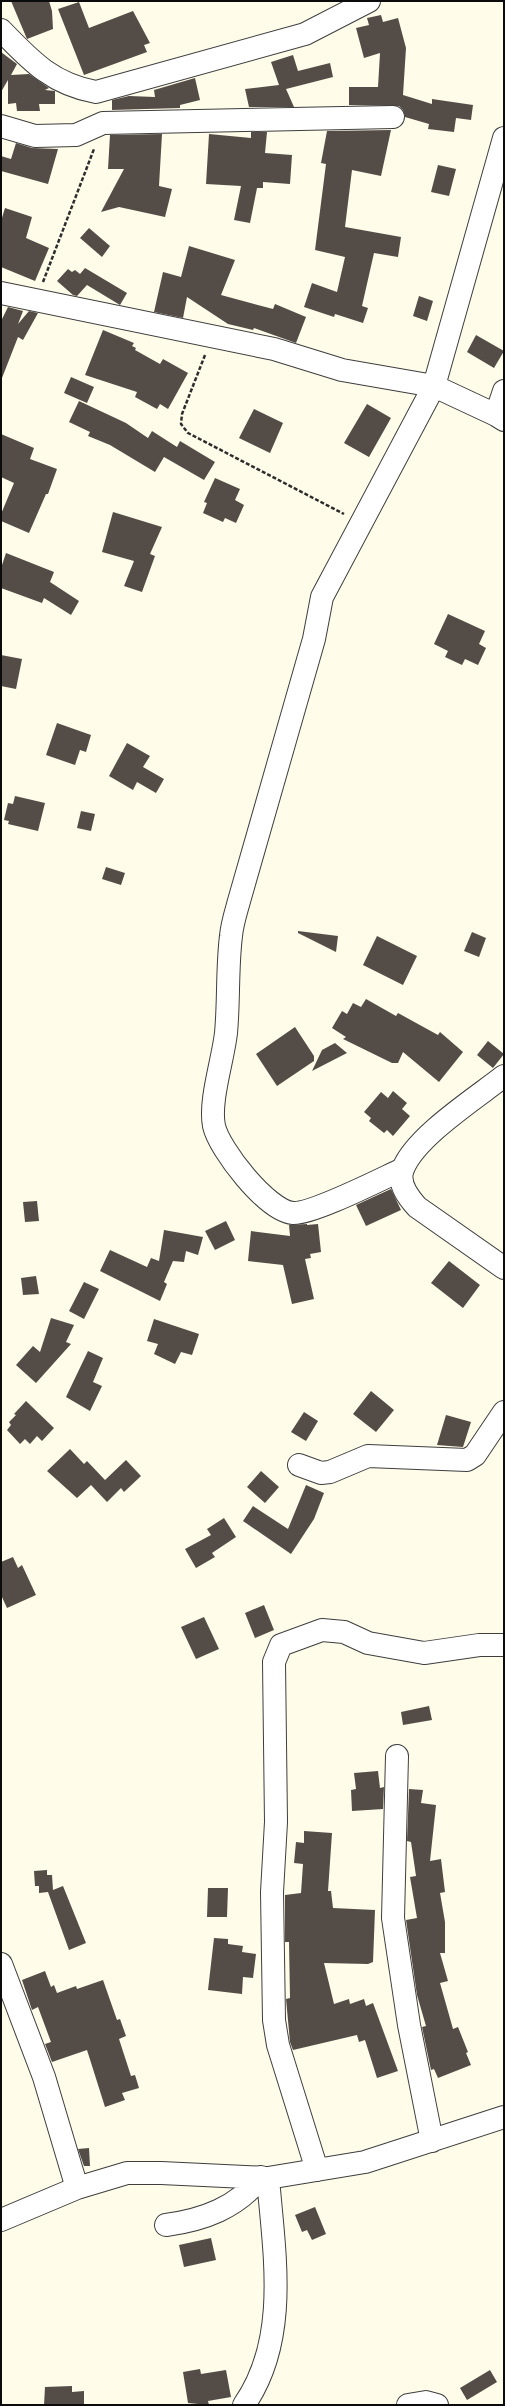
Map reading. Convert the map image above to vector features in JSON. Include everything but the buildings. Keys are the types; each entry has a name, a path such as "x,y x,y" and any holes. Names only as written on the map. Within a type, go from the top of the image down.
{"street":[{"path":"1,30 35,65 74,88 96,92 305,34 369,1"},
{"path":"1,126 35,136 76,135 103,123 394,117"},
{"path":"403,1169 312,1209 292,1213 279,1207 257,1191 240,1171 219,1138 214,1126 212,1109 226,1032 231,935 239,901 314,639 322,596 434,386 504,138"},
{"path":"1,292 274,349 342,370 434,386 500,418 504,391"},
{"path":"504,1076 419,1144 403,1169 402,1182 404,1189 417,1207 504,1268"},
{"path":"299,1465 321,1472 330,1472 368,1456 467,1460 475,1455 504,1412"},
{"path":"317,2170 278,2045 274,2020 274,1662 281,1645 322,1630 344,1632 368,1643 424,1653 479,1645 504,1645"},
{"path":"397,1756 393,1918 410,2025 432,2141"},
{"path":"3,1973 44,2077 77,2188"},
{"path":"1,2220 77,2188 128,2173 161,2173 265,2178 365,2162 504,2117"},
{"path":"166,2225 196,2219 220,2210 244,2196 265,2178"},
{"path":"244,2405 253,2392 266,2362 275,2316 275,2264 265,2178"},
{"path":"408,2405 426,2402 436,2405"}],"path":[{"path":"37,300 103,123"},
{"path":"212,335 182,414 181,424 188,433 362,523"}]}
